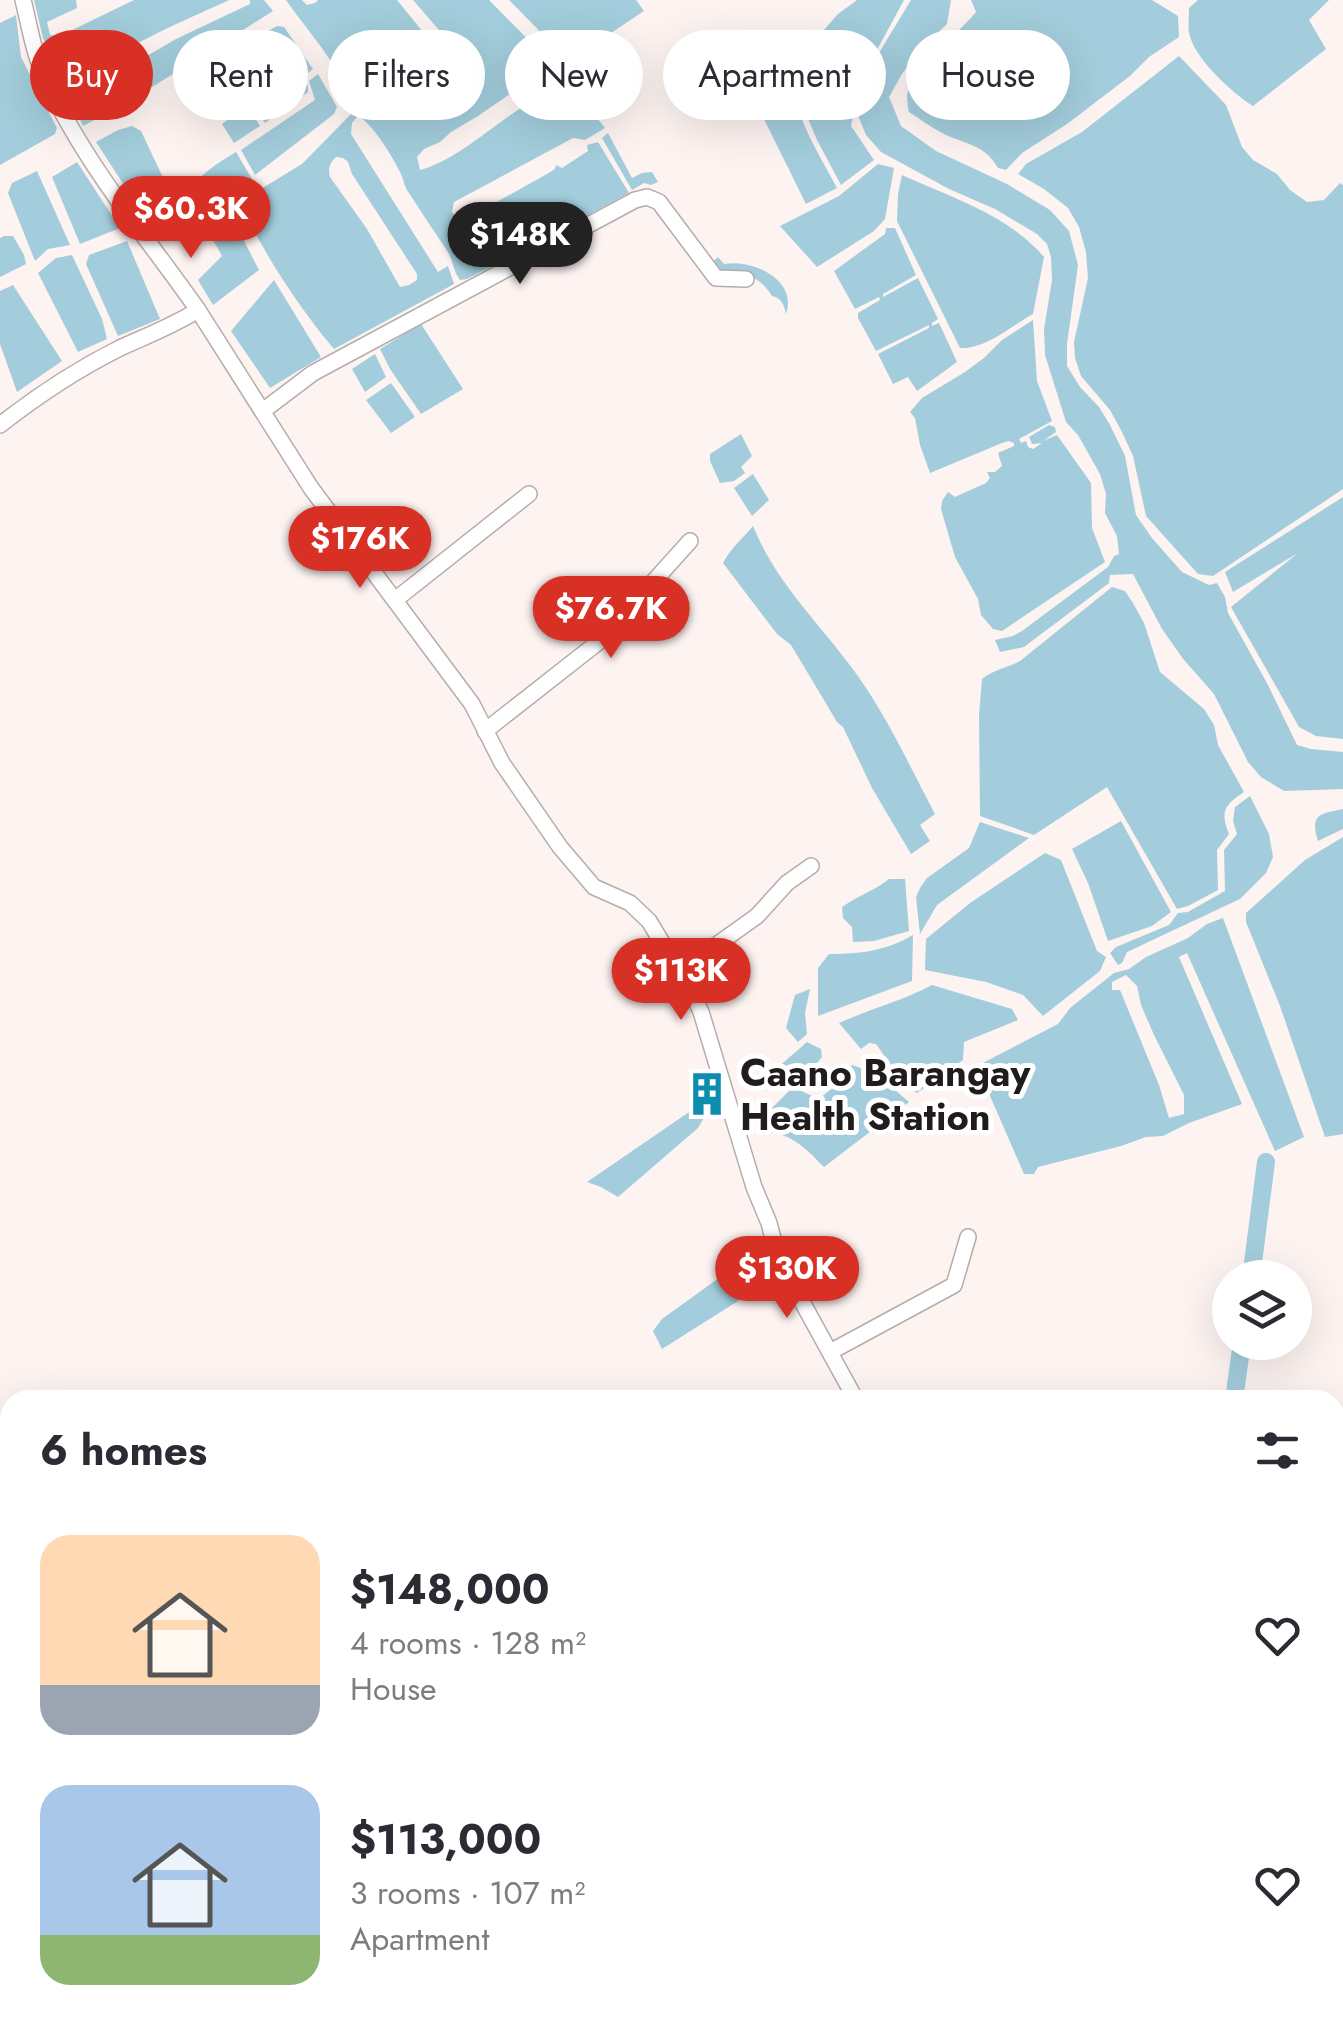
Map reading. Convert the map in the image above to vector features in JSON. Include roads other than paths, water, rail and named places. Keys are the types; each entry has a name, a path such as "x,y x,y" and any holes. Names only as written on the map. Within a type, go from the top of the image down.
{"street":[{"path":"23,0 35,52 75,134 198,310 312,488 472,704 502,763 560,847 594,888 630,903 649,921 683,971 701,1012 778,1258 851,1390"},
{"path":"264,410 314,373 646,197 659,202 716,278 746,279"},
{"path":"0,425 81,370 198,310"},
{"path":"394,600 529,494"},
{"path":"485,730 601,640 690,542"},
{"path":"683,971 688,958 706,955 757,916 787,882 811,866"},
{"path":"830,1352 954,1285 968,1237"}],"water":[{"path":"34,0 76,0 77,8 47,22 49,30 41,30"},
{"path":"134,0 229,0 153,35 153,30 72,30"},
{"path":"250,0 264,0 273,11 243,30 195,30 250,4"},
{"path":"286,0 302,0 307,5 318,0 397,0 421,30 328,30 328,58"},
{"path":"413,0 489,0 519,30 505,30 505,97 485,111 485,30 439,30"},
{"path":"509,0 636,0 644,11 616,30 539,30"},
{"path":"857,0 904,0 886,33 886,30 824,30"},
{"path":"911,0 951,0 947,24 941,30 906,30 906,69 889,97 901,126 936,151 1007,184 1050,210 1069,231 1078,265 1067,366 1099,407 1125,456 1136,515 1182,572 1209,585 1217,583 1228,613 1297,745 1343,752 1343,789 1284,791 1261,777 1248,762 1214,694 1162,629 1133,574 1110,575 1109,583 1024,647 1000,652 995,640 1022,631 1108,567 1119,554 1117,536 1105,513 1106,494 1100,474 1066,422 1045,355 1044,329 1052,280 1047,244 995,209 881,152 866,135 860,120 886,120 886,41"},
{"path":"971,0 1152,0 1178,16 1179,37 1067,124 1022,153 1006,170 998,168 981,150 921,120 1070,120 1070,30 959,30 976,12"},
{"path":"1198,0 1329,0 1309,20 1326,49 1253,106 1215,74 1192,43 1189,8"},
{"path":"16,15 21,57 30,75 30,120 53,120 57,128 55,134 0,165 0,23"},
{"path":"173,41 173,74 153,86 153,52"},
{"path":"1179,56 1226,105 1242,147 1253,160 1277,174 1290,190 1307,202 1324,200 1340,183 1343,185 1343,489 1213,576 1198,574 1146,516 1133,456 1110,410 1081,376 1075,358 1074,342 1088,278 1079,227 1068,208 1018,174 1026,164 1082,132"},
{"path":"318,74 328,91 328,119 255,175 241,150 285,120 308,120 308,105 315,100 309,81"},
{"path":"505,119 599,120 605,128 585,140 573,138 454,202 452,212 458,219 466,219 547,174 556,165 562,168 588,151 587,145 598,142 629,193 460,280 448,252 363,120 471,120 424,149 417,157 420,170 452,156"},
{"path":"227,120 256,120 260,126 234,143 222,124"},
{"path":"345,120 355,120 351,134 438,272 448,266 454,284 334,349 283,280 241,206 256,192 302,164","holes":["336,157 343,158 417,274 417,280 409,285 400,287 367,229 330,177 330,166"]},
{"path":"764,120 802,120 837,188 806,204"},
{"path":"809,120 852,120 851,126 874,160 841,185"},
{"path":"132,126 141,131 166,184 135,202 96,142"},
{"path":"608,133 632,178 652,172 658,182 644,183 632,190 602,138"},
{"path":"236,152 252,179 193,217 186,198 190,190 207,171"},
{"path":"77,162 120,228 80,244 52,177"},
{"path":"878,164 894,168 885,219 874,231 817,267 780,226 839,196"},
{"path":"37,171 70,245 48,249 35,261 8,193 12,183"},
{"path":"902,175 996,218 1030,242 1044,257 1033,314 989,341 960,348 897,221"},
{"path":"229,212 259,270 213,305 198,280 222,256 204,224"},
{"path":"886,228 895,228 916,275 883,297 918,278 938,319 932,326 939,323 957,362 917,391 908,377 893,384 878,354 929,325 876,351 858,313 879,297 855,309 834,271 885,234"},
{"path":"13,236 26,264 0,277 0,238"},
{"path":"127,241 160,319 118,336 86,264 89,255"},
{"path":"72,255 102,319 107,339 78,352 38,273 56,258"},
{"path":"718,257 724,264 759,268 779,281 788,302 786,314 780,300 756,279 719,275 709,265"},
{"path":"274,280 321,357 270,388 231,331"},
{"path":"13,285 62,361 17,392 0,344 0,291"},
{"path":"1033,320 1037,381 1052,421 1019,439 1033,449 1042,443 1032,444 1029,437 1049,425 1055,427 1056,432 1043,441 1057,435 1091,483 1092,528 1105,562 1002,631 993,629 981,615 978,599 955,557 941,509 948,492 955,497 986,483 990,478 987,472 1002,466 998,453 1014,443 1002,443 930,473 910,412 922,398 965,372"},
{"path":"421,324 463,389 421,414 380,349"},
{"path":"375,354 386,377 365,392 352,369"},
{"path":"391,383 415,417 391,433 366,400"},
{"path":"741,434 752,456 741,467 745,473 734,481 720,483 710,454"},
{"path":"753,474 769,500 752,516 734,488"},
{"path":"1343,497 1343,739 1316,736 1299,727 1231,607 1298,553 1233,592 1225,572"},
{"path":"753,526 774,567 867,689 935,814 920,825 930,841 911,854 872,788 843,727 791,645 777,634 723,563"},
{"path":"1112,587 1125,591 1133,603 1160,672 1204,709 1214,725 1218,745 1244,792 1226,810 1229,834 1217,850 1218,890 1177,909 1107,787 1034,835 980,816 982,679 1020,661"},
{"path":"1250,796 1269,834 1273,857 1266,873 1240,899 1127,952 1118,965 1110,953 1116,947 1169,925 1178,913 1188,912 1225,891 1224,850 1237,834 1233,821 1235,807"},
{"path":"1343,809 1343,829 1318,841 1318,817"},
{"path":"1121,821 1171,912 1152,926 1108,941 1072,849"},
{"path":"980,822 1029,838 937,905 920,934 916,897 920,888 927,878 969,848"},
{"path":"1343,837 1343,1134 1325,1137 1246,913 1305,860"},
{"path":"1045,853 1061,860 1097,951 1106,957 1100,971 1043,1016 1023,995 986,982 925,970 926,939 970,903"},
{"path":"889,879 905,879 909,931 874,941 853,942 852,927 843,918 842,907"},
{"path":"1223,918 1304,1137 1275,1151 1187,953 1179,957 1242,1104 1163,1136 1146,1137 1024,1174 977,1066 1058,1024 1070,1008 1114,973 1188,938","holes":["1126,975 1137,986 1141,1005 1184,1095 1184,1114 1169,1118 1120,990 1112,990 1112,982"]},
{"path":"913,935 912,981 818,1016 818,968 829,954 872,950"},
{"path":"932,985 1012,1009 1018,1020 964,1042 963,1060 917,1093 905,1085 876,1044 869,1043 861,1049 839,1023"},
{"path":"810,989 805,1013 807,1034 798,1042 786,1028 795,995"},
{"path":"807,1042 821,1049 822,1057 807,1075 793,1078 776,1069"},
{"path":"852,1065 875,1073 909,1102 824,1167 799,1144 768,1132 759,1121 789,1091 797,1089 819,1099"},
{"path":"695,1108 705,1116 698,1128 618,1197 587,1182"},
{"path":"723,1275 739,1277 746,1296 662,1349 653,1331 662,1319"}],"waterway":[{"path":"1253,1260 1266,1162"},
{"path":"1235,1390 1240,1360"}],"place":[{"name":"Caano Barangay Health Station","path":"707,1094"}]}
